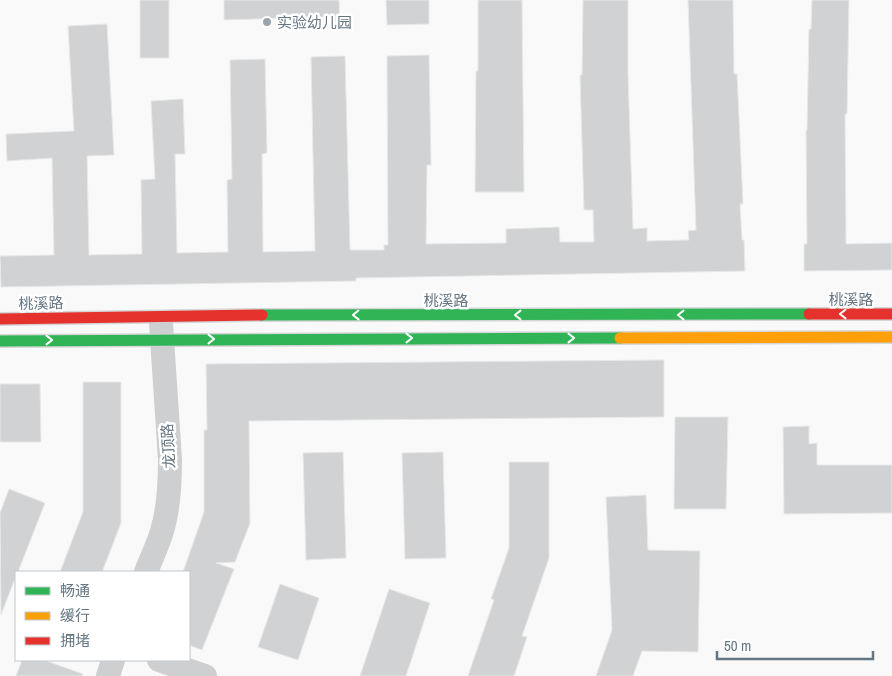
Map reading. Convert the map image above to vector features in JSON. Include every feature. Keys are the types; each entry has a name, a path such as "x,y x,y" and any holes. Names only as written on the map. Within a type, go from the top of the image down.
{"street":[{"name":"桃溪路","path":"0,341 364,314 892,314"},
{"name":"桃溪路","path":"0,319 161,328 892,337"},
{"name":"龙顶路","path":"146,571 162,531 168,504 170,460 161,328"},
{"path":"108,676 113,661"},
{"path":"162,661 206,676"}],"building":[{"path":"140,0 169,0 169,58 140,58"},
{"path":"224,0 339,0 340,25 290,26 290,18 224,20"},
{"path":"386,0 429,0 429,24 387,25"},
{"path":"478,0 522,0 524,192 475,192"},
{"path":"583,0 628,0 628,74 633,229 647,228 647,241 689,240 688,231 696,230 688,0 733,0 734,74 737,74 743,204 740,204 745,271 356,278 356,281 1,287 0,256 54,255 52,158 7,161 6,134 74,131 68,26 107,24 114,155 87,156 89,255 142,254 141,180 155,179 151,101 183,99 185,154 175,154 177,253 228,252 227,180 232,179 230,60 265,59 267,153 262,154 263,252 315,251 311,57 345,56 350,250 384,250 384,245 388,245 387,56 429,55 431,165 427,165 426,244 506,243 506,229 559,227 560,242 594,242 593,210 584,210 580,75 582,75"},
{"path":"812,0 849,0 847,114 845,114 846,244 892,243 892,270 804,271 804,244 807,244 806,131 809,29 811,29"},
{"path":"664,360 664,417 249,421 250,523 235,562 216,563 234,569 202,650 190,645 190,571 183,571 204,512 204,430 207,430 206,364"},
{"path":"83,382 121,382 121,523 102,571 60,571 83,512"},
{"path":"0,384 40,384 41,442 0,442"},
{"path":"675,417 728,417 726,509 674,509"},
{"path":"809,426 809,444 817,443 817,465 892,465 892,513 784,514 783,427"},
{"path":"343,452 346,558 306,560 303,453"},
{"path":"443,452 446,558 405,559 402,453"},
{"path":"509,462 549,462 549,558 522,636 527,637 514,676 468,676 494,600 491,599 509,548"},
{"path":"9,489 45,503 18,571 15,571 15,579 1,615 0,513"},
{"path":"646,495 648,550 700,551 698,652 642,651 633,676 596,676 612,630 606,497"},
{"path":"280,584 319,598 298,660 258,647"},
{"path":"389,589 430,603 406,676 360,676"},
{"path":"22,661 47,661 83,674 82,676 16,676"}],"traffic: fast":[{"path":"262,315 809,314"},
{"path":"0,341 620,338"}],"traffic: slow":[{"path":"620,338 892,337"}],"traffic: jam":[{"path":"809,314 892,314"},
{"path":"0,319 262,315"}],"place":[{"name":"实验幼儿园","path":"267,22"}]}
